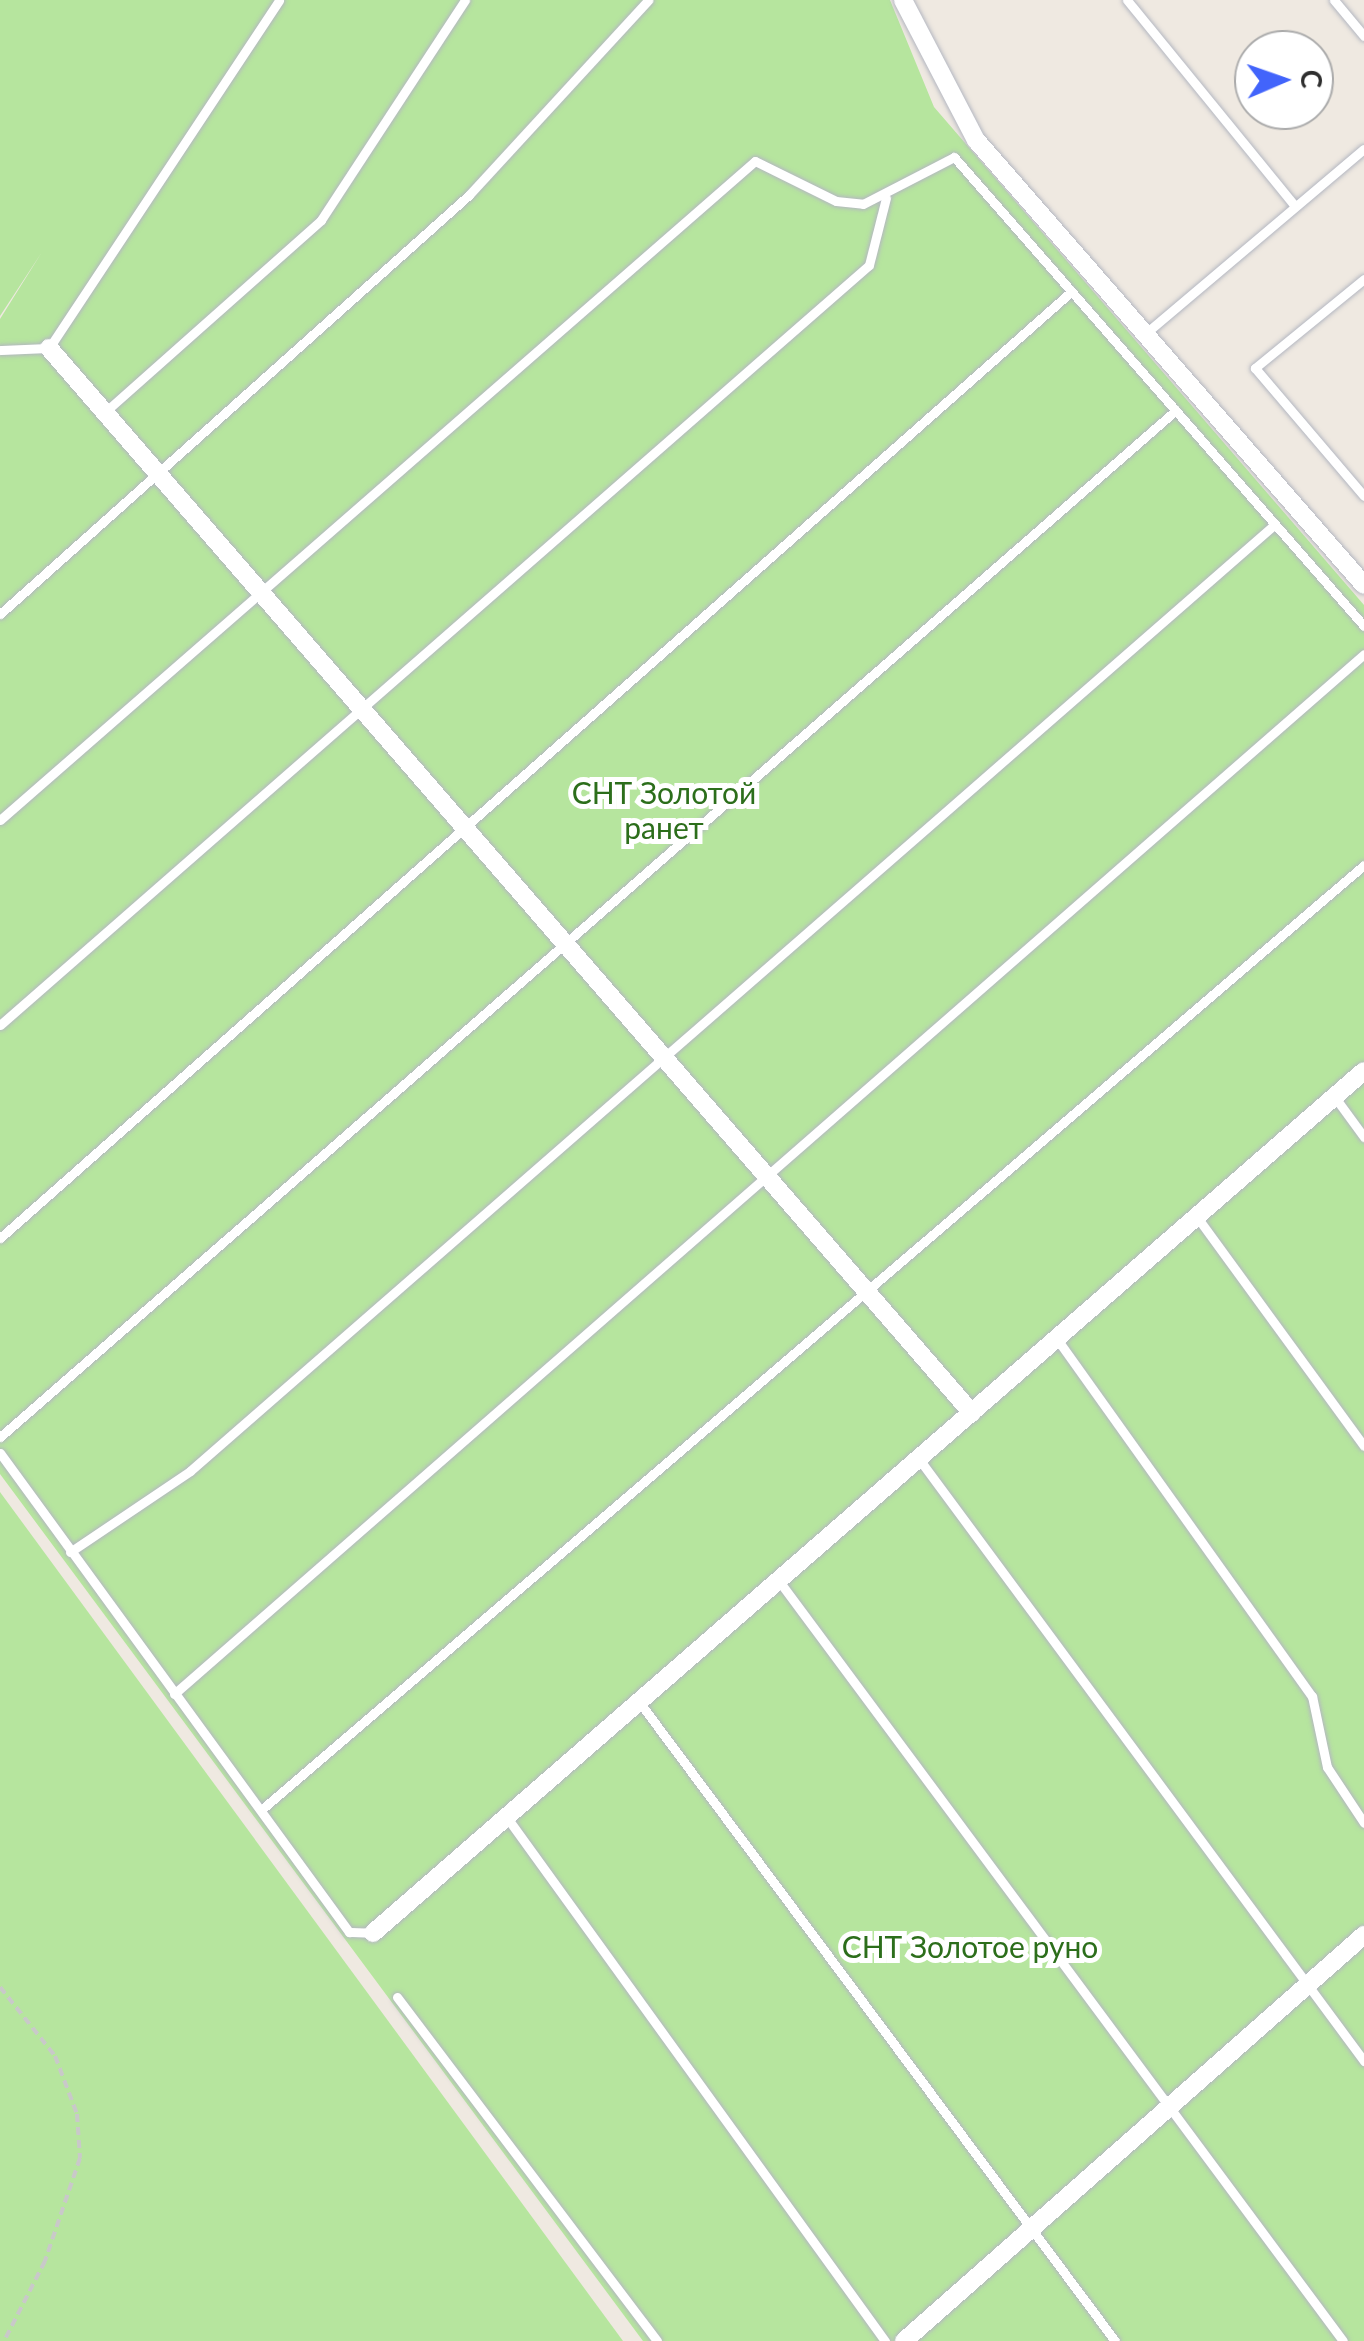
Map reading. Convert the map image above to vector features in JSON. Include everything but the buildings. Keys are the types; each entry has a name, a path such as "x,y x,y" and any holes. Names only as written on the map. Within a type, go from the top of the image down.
{"street":[{"path":"903,0 976,140 1364,585"},
{"path":"49,348 972,1413"},
{"path":"374,1933 1364,1070"},
{"path":"904,2341 1364,1935"}],"lane":[{"path":"0,350 49,348 279,0"},
{"path":"104,412 321,220 465,0"},
{"path":"0,614 160,476 470,195 648,0"},
{"path":"1127,0 1294,206"},
{"path":"1334,0 1364,36"},
{"path":"1146,334 1364,149"},
{"path":"0,820 755,161 836,201 886,198 954,157 1364,626"},
{"path":"0,1026 869,266 886,198"},
{"path":"1364,279 1255,368 1364,496"},
{"path":"0,1238 1072,292"},
{"path":"0,1437 1176,410"},
{"path":"70,1552 190,1471 667,1061 1276,524"},
{"path":"174,1694 1364,654"},
{"path":"261,1810 869,1294 1364,865"},
{"path":"1334,1096 1364,1137"},
{"path":"1196,1217 1364,1446"},
{"path":"1057,1339 1312,1696 1328,1766 1364,1822"},
{"path":"0,1453 349,1932 374,1933"},
{"path":"919,1459 1364,2061"},
{"path":"779,1582 1343,2341"},
{"path":"640,1703 1115,2341"},
{"path":"508,1818 885,2341"},
{"path":"397,1996 658,2341"}],"path":[{"path":"0,1987 54,2056 77,2114 80,2158 51,2246 4,2341"}],"green space":[{"name":"СНТ Золотой ранет","path":"0,0 890,0 934,107 1364,605 1364,2341 643,2341 0,1474 0,319 42,252 0,316"},
{"path":"0,1492 623,2341 0,2341"}],"park label":[{"name":"СНТ Золотое руно","path":"970,1946"}]}
